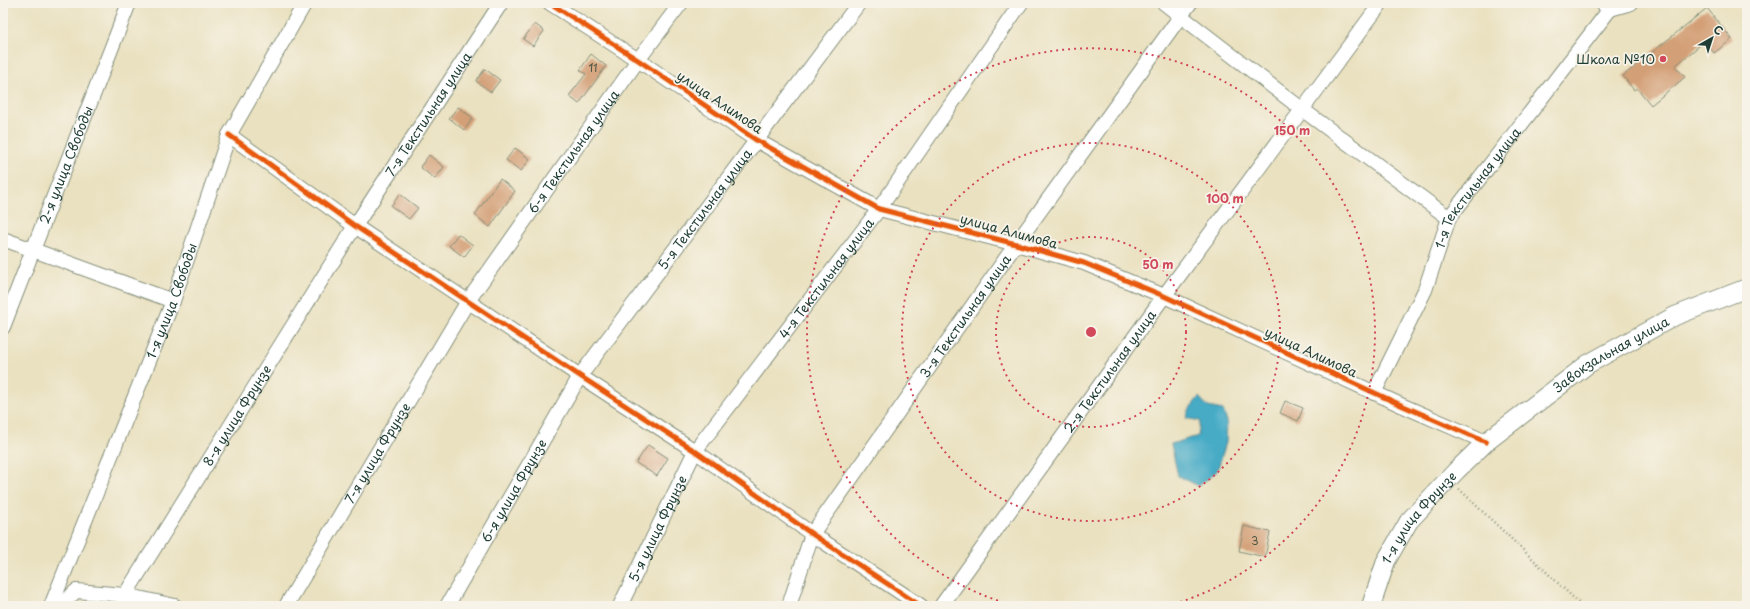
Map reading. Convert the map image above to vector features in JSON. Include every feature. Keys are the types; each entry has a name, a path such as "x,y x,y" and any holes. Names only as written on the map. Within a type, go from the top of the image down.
{"main road":[{"name":"Завокзальная улица","path":"1486,442 1588,364 1675,316 1747,288"},
{"name":"1-я улица Фрунзе","path":"1371,606 1386,561 1409,521 1448,479 1486,442"}],"street":[{"name":"2-я улица Свободы","path":"3,327 129,3"},
{"name":"1-я улица Свободы","path":"51,606 173,300 229,135 305,3"},
{"name":"7-я Текстильная улица","path":"355,226 501,3"},
{"name":"улица Алимова","path":"550,3 638,60 756,140 880,209 1084,263 1164,296 1486,442"},
{"name":"6-я Текстильная улица","path":"468,300 680,3"},
{"name":"5-я Текстильная улица","path":"580,376 859,3"},
{"name":"4-я Текстильная улица","path":"695,451 880,209 1021,3"},
{"path":"1164,3 1303,110 1448,218"},
{"name":"3-я Текстильная улица","path":"789,606 812,534 1016,244 1190,3"},
{"name":"2-я Текстильная улица","path":"941,606 1164,296 1381,3"},
{"path":"1608,5 1631,3"},
{"name":"1-я Текстильная улица","path":"1374,392 1425,290 1448,218 1608,5"},
{"path":"229,135 355,226 695,451 812,534 921,606"},
{"name":"8-я улица Фрунзе","path":"124,600 355,226"},
{"path":"3,239 173,300"},
{"name":"7-я улица Фрунзе","path":"286,606 468,300"},
{"name":"6-я улица Фрунзе","path":"447,606 580,376"},
{"name":"5-я улица Фрунзе","path":"620,606 695,451"},
{"path":"60,606 76,591 124,600 174,606"}],"path":[{"path":"1448,479 1582,606"}],"water":[{"path":"1199,397 1208,407 1223,410 1227,421 1226,443 1217,471 1199,486 1178,476 1171,444 1198,436 1200,421 1186,418 1190,408"}],"building":[{"name":"Школа №10","path":"1707,8 1732,39 1714,53 1705,41 1675,66 1685,77 1651,105 1637,88 1634,90 1623,76"},
{"path":"535,24 544,31 533,46 523,39"},
{"path":"591,54 606,66 579,104 569,96 586,74 580,70"},
{"path":"485,69 500,80 491,92 476,81"},
{"path":"458,107 473,118 464,130 449,118"},
{"path":"515,148 530,159 521,171 506,160"},
{"path":"429,155 444,167 435,179 420,167"},
{"path":"500,179 515,191 490,227 475,215"},
{"path":"400,194 418,208 409,219 391,206"},
{"path":"458,234 473,245 464,257 449,246"},
{"path":"1285,401 1303,408 1298,421 1280,413"},
{"path":"648,445 668,458 657,476 636,463"},
{"path":"1244,526 1270,532 1265,557 1239,551"}],"cycle path":[{"path":"550,3 638,60 756,140 879,209 1084,263 1164,296 1401,405 1486,442"},
{"path":"229,135 355,226 695,451 812,534 921,606"}],"place":[{"name":"Школа №10","path":"1663,59"}]}
